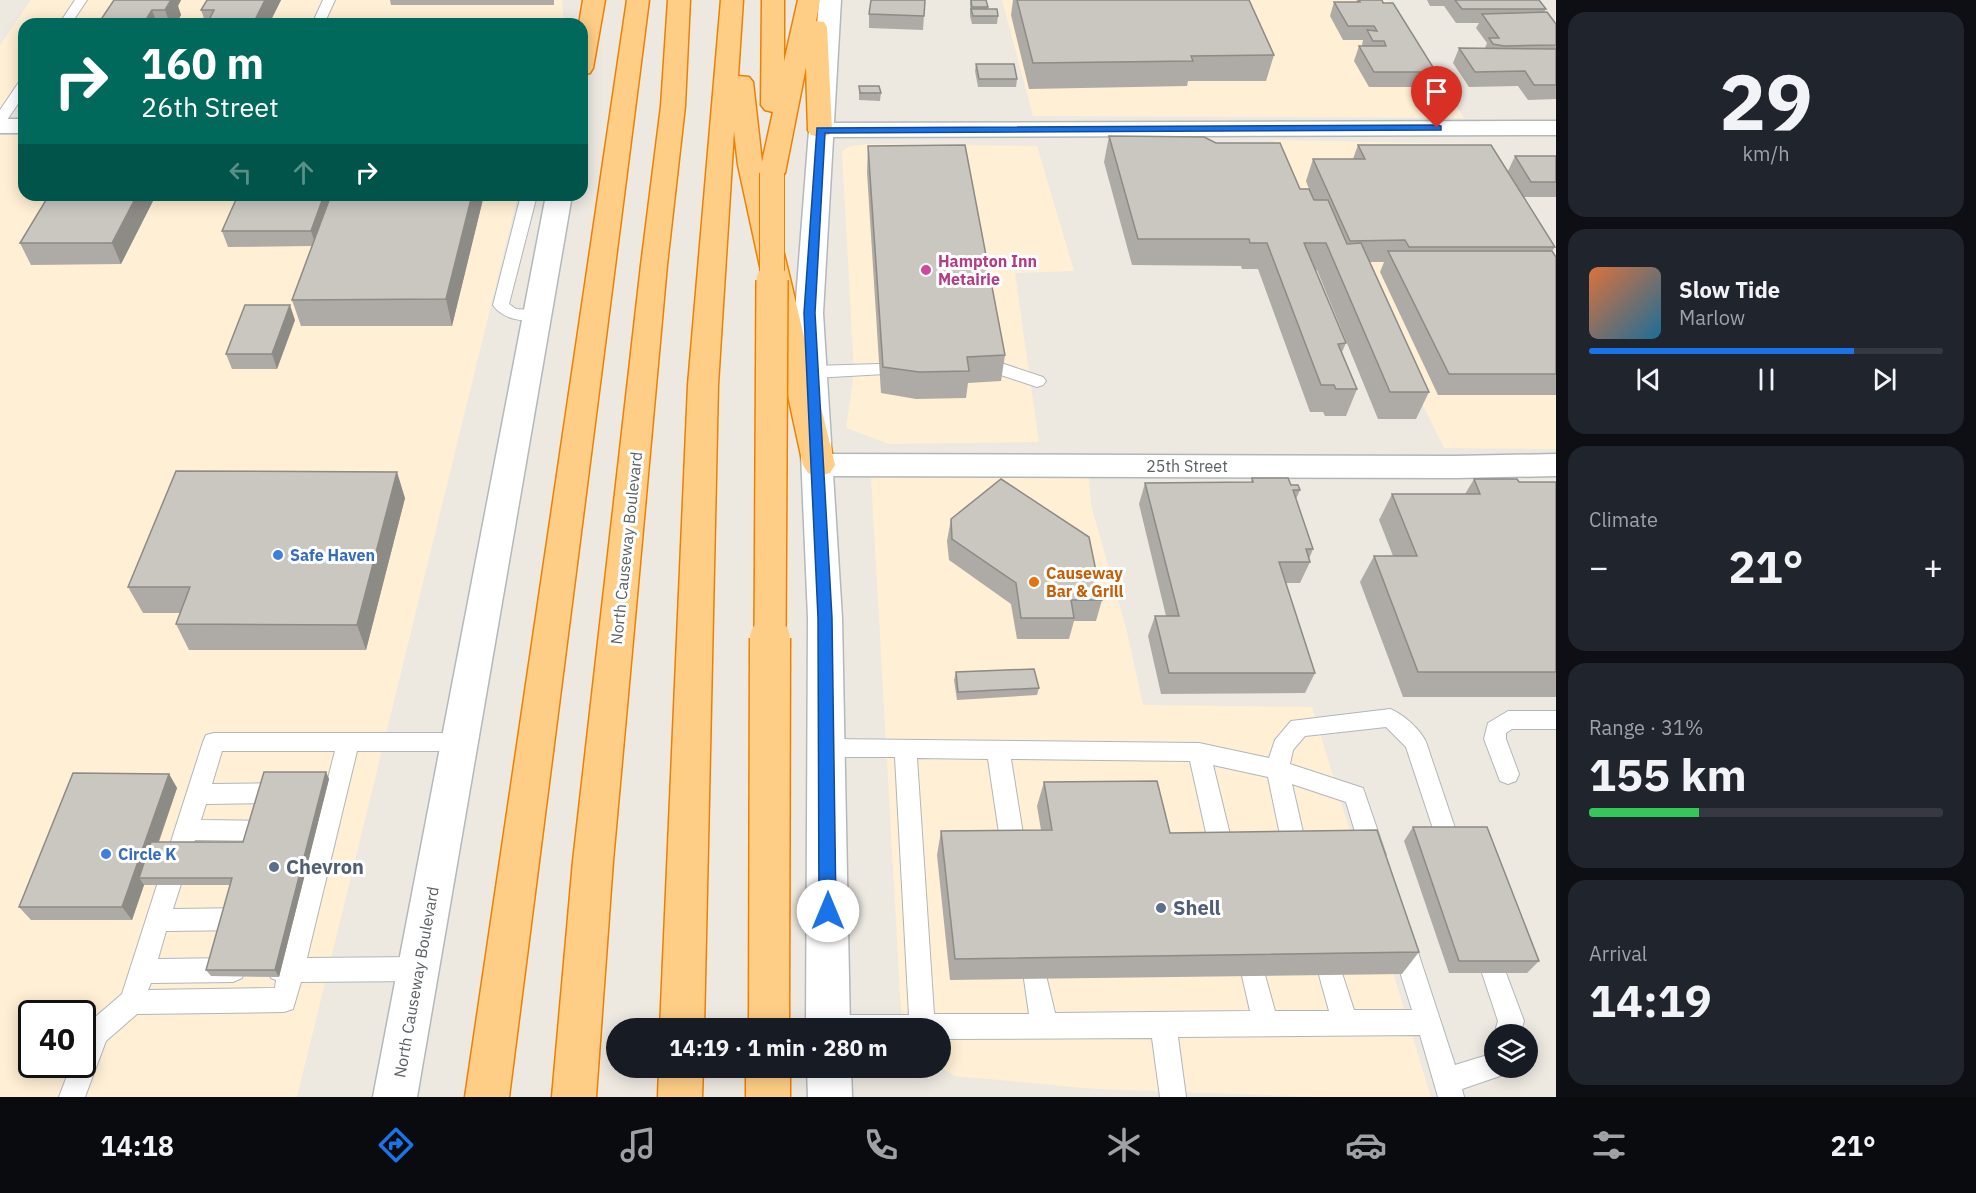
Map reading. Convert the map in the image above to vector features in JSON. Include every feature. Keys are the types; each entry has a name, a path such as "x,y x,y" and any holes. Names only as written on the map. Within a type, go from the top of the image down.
{"highway":[{"path":"588,23 594,0"},
{"path":"487,1097 638,0"},
{"name":"North Causeway Boulevard","path":"573,1097 593,861 654,265 673,106 679,0"},
{"path":"682,1018 703,385 732,0"},
{"path":"732,0 750,165 819,465"},
{"path":"768,1018 773,0"},
{"path":"772,173 809,0"},
{"path":"815,0 820,130"},
{"path":"680,1097 681,1078"},
{"path":"768,1078 768,1097"}],"street":[{"path":"583,0 584,18"},
{"path":"829,1018 825,618 819,465 809,313 830,0"},
{"path":"0,126 18,126"},
{"path":"820,130 1556,128"},
{"name":"North Causeway Boulevard","path":"394,1097 558,201"},
{"name":"25th Street","path":"819,465 1433,467 1556,465"},
{"path":"830,1078 830,1097"}],"lane":[{"path":"69,18 81,0"},
{"path":"321,18 329,0"},
{"path":"0,120 18,94"},
{"path":"528,201 501,305 505,311 515,314 537,315"},
{"path":"998,368 1037,381"},
{"path":"813,372 879,370"},
{"path":"1296,854 1278,770 1283,747 1299,727 1390,718 1415,742 1447,840"},
{"path":"1508,774 1495,739 1496,729 1508,720 1556,720"},
{"path":"72,1097 96,1033 132,1002 214,742 460,742"},
{"path":"132,1002 284,1000 291,969 285,918 306,831 316,793 348,742"},
{"path":"827,748 1199,752 1278,770 1355,795 1381,874"},
{"path":"905,748 921,1018"},
{"path":"999,749 1014,853"},
{"path":"1199,752 1223,855"},
{"path":"198,794 316,793"},
{"path":"186,830 306,831"},
{"path":"158,920 285,918"},
{"path":"1396,920 1449,1089 1484,1071"},
{"path":"142,970 418,969"},
{"path":"1494,974 1510,1024"},
{"path":"1331,975 1346,1024"},
{"path":"1254,976 1265,1023"},
{"path":"1036,979 1044,1026"},
{"path":"951,1027 1429,1022"},
{"path":"1163,1025 1173,1097"}],"shaded area":[{"path":"31,0 562,0 564,18 19,18"},
{"path":"1002,0 1387,0 1464,118 1033,116"},
{"path":"18,19 18,108 0,108 0,45"},
{"path":"0,135 18,135 18,201 517,201 297,1097 0,1097"},
{"path":"1274,140 1478,144 1482,166 1556,289 1556,449 1444,448 1355,267 1315,221"},
{"path":"867,144 1037,146 1074,271 1015,273 1039,442 889,444 846,428 854,373 842,151 851,146"},
{"path":"871,477 1089,478 1091,505 1127,632 1143,705 1312,707 1431,1097 1323,1097 1096,1089 954,1076 951,1074 951,1018 901,1018"}],"building":[{"path":"114,0 171,0 165,10 152,10 147,18 102,18"},
{"path":"207,0 265,0 256,18 210,18 214,10 201,10"},
{"path":"871,0 925,0 924,16 869,14"},
{"path":"971,0 986,0 988,7 972,7"},
{"path":"1017,0 1249,0 1274,55 1191,56 1193,61 1033,63"},
{"path":"1359,0 1382,0 1383,3 1393,3 1436,72 1374,72 1359,46 1386,46 1384,41 1373,41 1367,30 1377,31 1374,26 1348,26 1334,2 1360,2"},
{"path":"1455,0 1539,0 1546,9 1462,9"},
{"path":"971,9 997,9 998,16 973,16"},
{"path":"1547,12 1556,24 1556,45 1504,46 1493,44 1489,38 1499,38 1482,14"},
{"path":"1459,48 1556,49 1556,85 1534,85 1525,71 1475,72"},
{"path":"976,64 1014,64 1017,79 979,79"},
{"path":"859,86 879,86 881,93 860,93"},
{"path":"1109,136 1204,137 1216,143 1280,143 1300,189 1309,189 1314,200 1328,200 1347,244 1361,243 1429,392 1390,392 1326,243 1304,243 1346,343 1338,344 1357,389 1336,389 1334,385 1321,385 1267,243 1250,243 1249,239 1138,239"},
{"name":"Hampton Inn Metairie","path":"965,145 1005,355 967,357 969,371 919,372 883,367 868,146"},
{"path":"1358,145 1491,145 1555,247 1409,247 1405,240 1350,241 1313,159 1365,159"},
{"path":"1515,156 1556,156 1556,182 1531,182"},
{"path":"45,201 134,201 112,243 20,243"},
{"path":"235,201 322,201 311,231 222,231"},
{"path":"329,201 470,201 446,299 292,300"},
{"path":"1388,251 1552,251 1556,257 1556,374 1449,374"},
{"path":"245,305 290,305 272,354 226,354"},
{"name":"Safe Haven","path":"176,471 397,472 357,625 176,624 190,587 128,587"},
{"path":"1252,478 1288,478 1291,485 1298,485 1300,490 1293,490 1313,549 1306,549 1310,562 1279,562 1315,673 1169,673 1155,616 1179,616 1145,483 1253,482"},
{"name":"Causeway Bar & Grill","path":"1001,479 1089,537 1102,600 1071,600 1074,618 1021,618 1016,583 952,539 951,519"},
{"path":"1474,479 1556,482 1556,672 1418,672 1374,556 1417,556 1392,494 1480,494"},
{"path":"1034,669 1039,688 958,692 956,672"},
{"name":"Chevron","path":"264,772 326,772 275,970 206,970 232,878 139,878 151,842 243,842"},
{"name":"Circle K","path":"73,773 169,774 122,907 19,907"},
{"path":"1157,781 1170,833 1377,830 1419,952 955,959 941,831 1052,830 1044,782"},
{"path":"1413,827 1487,827 1539,961 1459,961"}],"place":[{"name":"Hampton Inn Metairie","path":"926,270"},
{"name":"Safe Haven","path":"278,555"},
{"name":"Causeway Bar & Grill","path":"1034,582"},
{"name":"Circle K","path":"106,854"},
{"name":"Chevron","path":"274,867"},
{"name":"Shell","path":"1161,908"}],"route":[{"path":"828,911 825,618 819,465 809,313 820,130 1437,128"}]}
